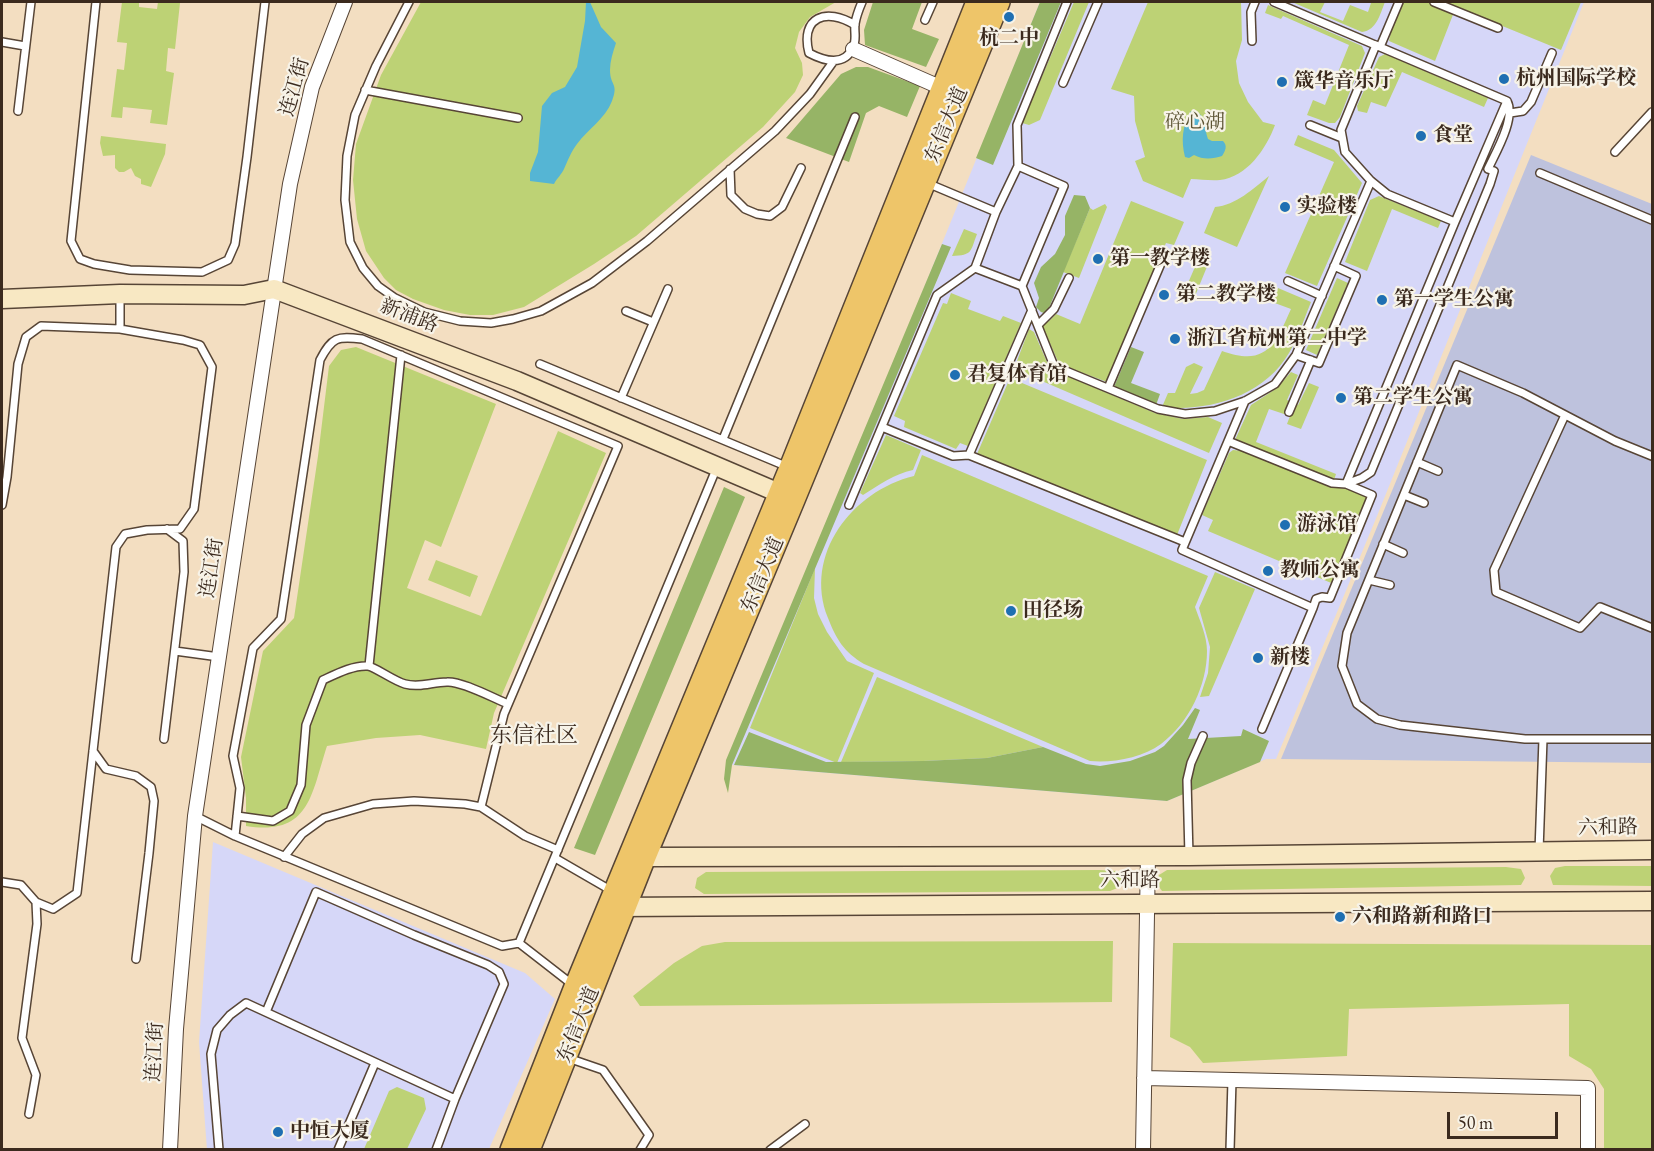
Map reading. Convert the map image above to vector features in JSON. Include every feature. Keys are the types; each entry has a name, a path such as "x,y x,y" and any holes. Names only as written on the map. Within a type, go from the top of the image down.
{"main road":[{"name":"东信大道","path":"636,858 779,493 978,2"},
{"name":"东信大道","path":"511,1149 575,987 636,858 794,500 999,2"},
{"path":"2,298 120,294 244,295 274,289"},
{"name":"新浦路","path":"274,289 517,381 779,493"},
{"name":"六和路","path":"636,858 1653,850"},
{"name":"六和路","path":"616,902 1148,904 1653,901"},
{"name":"东信大道","path":"529,1149 566,1057 616,902"}],"street":[{"name":"连江街","path":"170,1149 176,1029 195,816 290,184 312,87 345,2"},
{"path":"853,49 942,88"},
{"path":"1143,1149 1148,855"},
{"path":"1144,1078 1588,1088 1588,1149"}],"lane":[{"path":"18,111 31,2"},
{"path":"96,2 71,242 80,259 94,264 130,270 202,272 228,260 235,244 265,2"},
{"path":"409,2 376,66 355,115 347,156 345,200 350,242 363,268 378,286 395,298 424,312 460,321 513,320 541,311 592,283 647,241 776,130 810,94 833,62"},
{"path":"855,25 834,16 820,17 810,26 806,40 809,53 833,62 844,59 853,49 855,25 862,2"},
{"path":"925,20 933,2"},
{"path":"849,505 937,295 975,268 996,212 1018,166 1017,125 1067,2"},
{"path":"1064,83 1098,2"},
{"path":"1252,41 1251,12 1255,2"},
{"path":"1274,2 1507,101 1511,107 1509,121 1488,169 1494,171 1492,177 1371,472 1346,484"},
{"path":"1399,2 1341,130 1345,152 1371,181 1387,194 1455,222"},
{"path":"1434,2 1498,28"},
{"path":"2,42 25,46"},
{"path":"1510,113 1523,111 1531,102 1552,53"},
{"path":"365,90 518,118"},
{"path":"1346,484 1507,101"},
{"path":"1615,152 1653,112"},
{"path":"723,439 855,117"},
{"path":"1310,125 1342,138"},
{"path":"1018,166 1064,186 1022,286 1054,366 1158,409 1185,414 1215,411 1245,401 1275,384 1296,355 1371,181"},
{"path":"730,170 731,195 745,209 770,216 782,207 801,168"},
{"path":"1540,173 1653,220"},
{"path":"924,182 996,212"},
{"path":"1108,388 1165,254"},
{"path":"1296,355 1318,363 1356,276 1334,267"},
{"path":"975,268 1022,286"},
{"path":"1038,325 1054,309 1069,278"},
{"path":"1288,281 1322,296"},
{"path":"621,398 668,289"},
{"path":"120,294 120,329"},
{"path":"969,455 1032,310"},
{"path":"626,311 653,322"},
{"path":"2,505 7,477 18,364 26,337 41,326 120,329 200,345 212,367 194,509 180,529 147,530 125,534 116,547 76,893 53,909 36,902 21,885 2,882"},
{"path":"235,836 240,788 233,756 251,656 253,648 281,619 320,360 328,344 344,337 362,339 618,446 504,714 481,807"},
{"path":"369,666 400,355"},
{"path":"1289,411 1311,360"},
{"path":"540,364 790,468"},
{"path":"1653,456 1615,441 1523,393 1457,365 1347,633 1342,666 1357,704 1377,719 1400,725 1525,739 1653,739"},
{"path":"1245,401 1182,550 1313,608"},
{"path":"1565,415 1494,570 1496,592 1580,628 1600,607 1653,628"},
{"path":"882,427 953,456 969,455 1185,542"},
{"path":"1228,441 1332,483 1346,484 1372,495 1330,598 1316,599 1262,729"},
{"path":"1418,462 1438,471"},
{"path":"519,943 717,467"},
{"path":"1404,495 1424,503"},
{"path":"165,739 184,572 183,541 167,530"},
{"path":"1383,544 1403,553"},
{"path":"1369,580 1390,585"},
{"path":"175,651 219,657"},
{"path":"237,816 273,821 290,810 301,785 306,725 323,680 350,669 369,666 390,679 406,685 422,686 448,682 508,704"},
{"path":"1190,855 1187,780 1191,763 1203,736"},
{"path":"1539,851 1543,739"},
{"path":"93,751 106,769 136,776 151,787 154,801 150,853 136,959"},
{"path":"284,856 302,834 324,818 373,804 414,801 465,804 481,807 556,854 616,902"},
{"path":"195,816 235,836 502,946 519,943 575,987"},
{"path":"266,1012 316,892 488,965 499,972 504,984 436,1149"},
{"path":"29,1114 36,1075 22,1038 37,924 36,902"},
{"path":"219,1149 211,1054 217,1030 230,1015 246,1003 455,1099"},
{"path":"566,1057 603,1070 649,1135 640,1149"},
{"path":"339,1149 375,1063"},
{"path":"1230,1149 1233,1080"},
{"path":"770,1149 805,1124"}],"shaded area":[{"name":"浙江省杭州第二中学","path":"1040,2 1584,2 1377,516 1276,759 1266,759 1167,801 732,765 745,729"},
{"path":"1531,155 1652,204 1652,763 1281,759"},
{"path":"213,842 525,973 555,999 489,1149 207,1150 199,1042"}],"green space":[{"path":"122,2 139,2 139,7 157,9 158,2 180,3 175,49 168,48 166,71 174,73 167,125 150,123 152,110 123,107 122,118 111,117 117,69 124,70 127,43 117,42"},
{"path":"421,2 836,2 810,17 799,32 795,48 802,63 803,75 795,92 763,127 636,236 524,307 493,315 470,315 444,310 396,290 384,278 366,251 357,219 353,180 356,144 381,75"},
{"path":"873,2 922,2 912,29 939,39 926,67 865,45 864,30"},
{"path":"1040,2 1061,2 993,165 976,158"},
{"path":"1074,2 1089,2 1040,120 1029,125 1022,123"},
{"name":"碎心湖","path":"1148,2 1241,2 1242,40 1236,61 1239,83 1248,102 1263,122 1275,125 1261,152 1247,168 1230,178 1220,180 1191,179 1183,198 1143,181 1135,161 1145,157 1135,121 1134,96 1111,89"},
{"path":"1292,2 1325,2 1320,12 1343,21 1350,5 1368,12 1371,3 1368,2 1385,2 1375,25 1362,32"},
{"path":"1404,2 1581,2 1561,50 1456,7 1435,61 1389,41"},
{"path":"1268,5 1362,46 1365,53 1340,117 1335,123 1307,115 1313,100 1325,105 1349,45 1283,16 1281,19 1265,13"},
{"path":"1385,54 1488,98 1484,107 1402,72 1386,107 1371,102 1367,113 1358,111 1357,106 1379,57"},
{"path":"856,67 868,67 920,86 907,117 879,106 866,113 849,162 786,138 841,74"},
{"path":"1298,135 1334,150 1362,183 1317,286 1285,273 1334,162 1294,145"},
{"path":"101,136 166,144 165,154 151,187 141,184 141,179 135,176 131,168 119,172 115,168 115,155 103,156"},
{"path":"1269,176 1237,247 1204,233 1215,207 1237,200"},
{"path":"1074,195 1085,196 1090,208 1049,308 1044,313 1036,307 1039,298 1034,283 1041,267 1055,254 1065,235 1065,216"},
{"path":"1379,196 1441,221 1438,228 1392,209 1367,271 1345,262 1370,200"},
{"path":"1131,201 1184,222 1174,245 1166,243 1107,382 1059,364 1042,325 1056,314 1080,324"},
{"path":"1105,204 1107,207 1079,278 1063,272 1090,208 1093,210"},
{"path":"964,229 977,234 972,249 964,255 952,256"},
{"path":"942,244 951,247 732,765 728,793 724,779 726,760"},
{"path":"1201,253 1211,257 1195,296 1185,290"},
{"path":"1337,278 1348,283 1317,355 1306,350"},
{"path":"1278,288 1311,302 1289,353 1278,368 1265,380 1234,398 1198,407 1162,407 1168,393 1175,393 1186,367 1194,363 1203,367 1190,394 1197,393 1204,390 1222,351 1249,356 1267,350 1280,333 1291,309 1272,302"},
{"name":"君复体育馆","path":"951,293 971,301 968,309 1000,321 1003,316 1021,323 968,446 960,443 956,449 904,427 905,421 894,416 943,303 947,304"},
{"path":"1029,329 1034,332 1050,369 1155,413 1183,419 1208,417 1222,423 1209,453 1014,369"},
{"path":"356,347 496,404 441,547 425,540 407,588 481,616 558,431 606,453 494,713 486,749 420,735 376,738 327,746 311,795 296,818 283,825 246,826 246,798 241,757 263,651 294,618 329,366 341,350"},
{"path":"1131,347 1144,352 1131,383 1160,394 1156,405 1114,387"},
{"path":"1291,372 1298,375 1287,400 1298,405 1309,383 1319,387 1301,429 1287,424 1290,416 1269,409 1256,442 1336,474 1334,480 1235,440 1251,405 1277,388"},
{"path":"1010,378 1207,460 1177,535 977,454"},
{"path":"886,435 921,450 913,470 893,477 863,495 860,493"},
{"name":"游泳馆","path":"1233,450 1243,451 1332,487 1347,489 1368,498 1336,585 1208,531 1213,520 1202,515 1229,453"},
{"name":"田径场","path":"922,455 1208,576 1195,607 1207,645 1204,677 1188,714 1161,744 1145,753 1127,758 1090,761 864,664 851,655 834,632 822,594 822,571 828,549 838,529 853,511 871,496 891,484 914,476"},
{"path":"724,487 745,497 595,855 574,848"},
{"path":"436,560 478,576 470,597 428,580"},
{"path":"815,568 814,598 818,614 827,632 847,661 874,673 837,763 750,728"},
{"path":"1215,572 1255,589 1209,696 1200,697 1208,673 1210,647 1199,608"},
{"path":"877,677 1043,747 987,758 841,762"},
{"path":"1195,708 1200,710 1188,739 1241,736 1243,729 1269,741 1260,762 1167,801 734,765 749,732 826,762 987,758 1043,747 1086,764 1100,766 1130,761 1155,752 1164,746"},
{"path":"1652,866 1652,886 1553,885 1550,876 1555,868"},
{"path":"1506,867 1521,869 1525,878 1521,885 1162,891 1157,884 1159,875 1167,870"},
{"path":"1117,871 1122,878 1120,887 1110,891 704,894 695,888 697,878 706,872"},
{"path":"1113,941 1112,1002 640,1006 633,996 674,963 702,946 725,942"},
{"path":"1173,943 1652,945 1652,1149 1604,1149 1604,1089 1591,1069 1569,1056 1569,1004 1349,1009 1347,1056 1203,1063 1190,1047 1170,1037"},
{"path":"397,1087 424,1098 426,1109 407,1149 364,1149 389,1091"}],"water":[{"path":"586,2 590,2 601,27 616,43 610,70 614,95 601,119 575,147 554,184 530,181 530,173 538,152 542,106 552,93 565,87 577,67"},
{"path":"1191,111 1203,117 1208,139 1225,143 1226,148 1222,156 1215,158 1201,158 1194,155 1189,158 1185,157 1183,134"}],"place":[{"name":"杭二中","path":"1009,17"},
{"name":"杭州国际学校","path":"1504,79"},
{"name":"箴华音乐厅","path":"1282,82"},
{"name":"食堂","path":"1421,136"},
{"name":"实验楼","path":"1285,207"},
{"name":"第一教学楼","path":"1098,259"},
{"name":"第二教学楼","path":"1164,295"},
{"name":"第一学生公寓","path":"1382,300"},
{"name":"浙江省杭州第二中学","path":"1175,339"},
{"name":"君复体育馆","path":"955,375"},
{"name":"第二学生公寓","path":"1341,398"},
{"name":"游泳馆","path":"1285,525"},
{"name":"教师公寓","path":"1268,571"},
{"name":"田径场","path":"1011,611"},
{"name":"新楼","path":"1258,658"},
{"name":"六和路新和路口","path":"1340,917"},
{"name":"中恒大厦","path":"278,1132"}],"district":[{"name":"东信社区","path":"534,736"}]}
